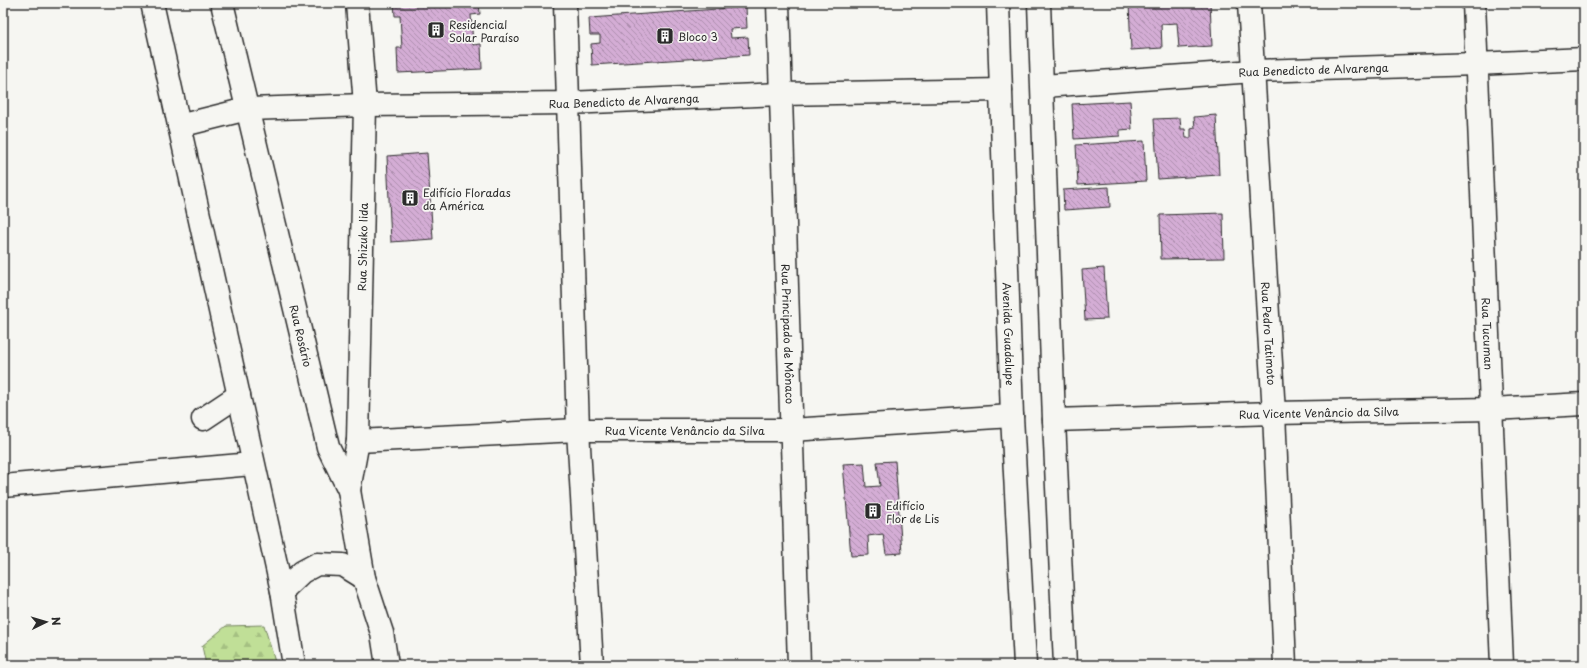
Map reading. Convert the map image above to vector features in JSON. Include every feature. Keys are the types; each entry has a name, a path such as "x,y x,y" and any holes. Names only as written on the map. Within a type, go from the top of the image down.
{"street":[{"path":"152,3 239,395 252,464 282,591 294,665"},
{"name":"Rua Rosário","path":"222,3 328,447 349,490 364,578 382,634 387,665"},
{"name":"Rua Shizuko Iida","path":"349,490 358,441 365,105 357,3"},
{"path":"565,3 578,430 592,665"},
{"name":"Rua Principado de Mônaco","path":"778,3 799,665"},
{"name":"Avenida Guadalupe","path":"998,3 1012,416 1025,665"},
{"path":"1039,3 1054,420 1065,665"},
{"name":"Rua Pedro Tatimoto","path":"1249,3 1274,413 1285,665"},
{"name":"Rua Tucuman","path":"1474,3 1502,665"},
{"name":"Rua Benedicto de Alvarenga","path":"1043,86 1254,70 1476,64 1584,59"},
{"name":"Rua Benedicto de Alvarenga","path":"179,126 247,109 365,105 568,102 781,94 1001,90"},
{"path":"203,419 239,395"},
{"name":"Rua Vicente Venâncio da Silva","path":"1054,420 1274,413 1492,409 1584,404"},
{"name":"Rua Vicente Venâncio da Silva","path":"358,441 578,430 791,430 1012,416"},
{"path":"3,486 252,464"},
{"path":"282,591 302,572 317,564 342,564 364,578"}],"green space":[{"path":"264,625 276,665 206,665 202,646 226,626"}],"building":[{"name":"Residencial Solar Paraíso","path":"394,3 479,3 480,14 471,15 473,45 481,44 482,69 398,73 397,48 402,48 400,16 395,16"},
{"path":"1129,3 1210,3 1212,46 1179,48 1177,23 1161,24 1162,48 1131,50"},
{"name":"Bloco 3","path":"746,7 747,28 730,29 731,38 748,37 749,55 592,65 591,44 600,43 600,35 590,35 589,18"},
{"path":"1130,101 1132,129 1120,130 1120,136 1074,139 1072,104"},
{"path":"1216,115 1219,175 1158,179 1154,119 1180,118 1181,129 1185,129 1186,138 1191,138 1191,129 1195,128 1194,117"},
{"path":"1144,141 1146,181 1078,185 1076,145"},
{"name":"Edifício Floradas da América","path":"427,153 433,239 391,242 387,156"},
{"path":"1109,187 1110,207 1064,210 1063,190"},
{"path":"1223,213 1224,258 1161,259 1160,215"},
{"path":"1104,268 1107,319 1085,320 1082,270"},
{"name":"Edifício Flor de Lis","path":"895,461 902,553 886,554 883,534 868,536 869,555 851,556 843,464 864,463 866,487 880,486 877,462"}],"place":[{"name":"Residencial Solar Paraíso","path":"436,30"},
{"name":"Bloco 3","path":"665,36"},
{"name":"Edifício Floradas da América","path":"410,198"},
{"name":"Edifício Flor de Lis","path":"873,511"}]}
